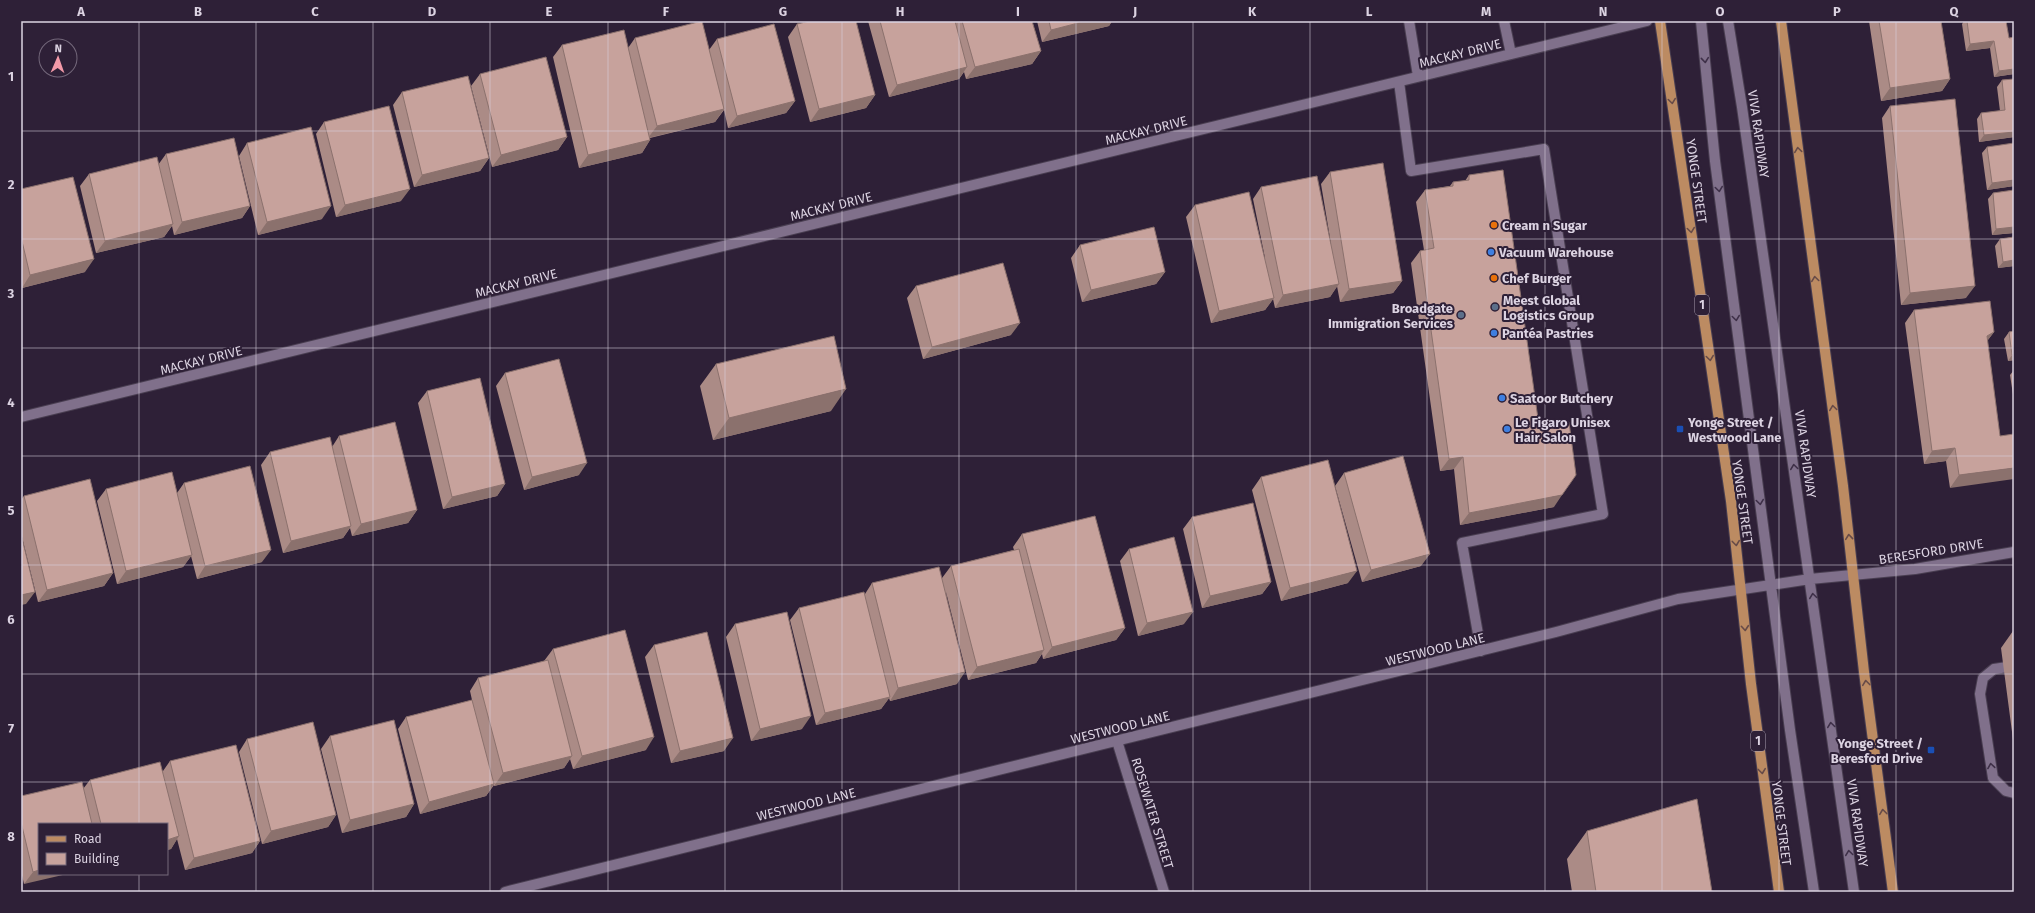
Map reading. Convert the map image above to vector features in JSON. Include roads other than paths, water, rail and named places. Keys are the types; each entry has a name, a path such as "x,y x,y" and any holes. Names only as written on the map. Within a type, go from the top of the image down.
{"main road":[{"name":"YONGE STREET","path":"1660,21 1731,501 1742,589 1751,684 1778,892"},
{"path":"1781,21 1843,486 1893,892"}],"street":[{"path":"1409,21 1418,76"},
{"path":"1504,21 1512,54"},
{"name":"MACKAY DRIVE","path":"21,417 1647,21"},
{"path":"1701,21 1715,161 1790,730 1814,892"},
{"name":"VIVA RAPIDWAY","path":"1728,21 1742,107 1854,892"},
{"path":"1399,82 1411,171 1544,149 1603,514 1462,543 1481,651"},
{"name":"BERESFORD DRIVE","path":"1810,579 1915,569 2014,552"},
{"name":"WESTWOOD LANE","path":"505,892 1481,651 1678,599 1810,579"},
{"path":"2014,666 1994,669 1983,678 1980,694 1993,778 2006,791 2014,793"},
{"name":"ROSEWATER STREET","path":"1117,741 1164,892"}],"place":[{"name":"Cream n Sugar","path":"1494,225"},
{"name":"Vacuum Warehouse","path":"1491,252"},
{"name":"Chef Burger","path":"1494,278"},
{"name":"Meest Global Logistics Group","path":"1495,307"},
{"name":"Broadgate Immigration Services","path":"1461,315"},
{"name":"Pantéa Pastries","path":"1494,333"},
{"name":"Saatoor Butchery","path":"1502,398"},
{"name":"Le Figaro Unisex Hair Salon","path":"1507,429"},
{"name":"Yonge Street / Westwood Lane","path":"1680,429"},
{"name":"Yonge Street / Beresford Drive","path":"1931,750"}]}
